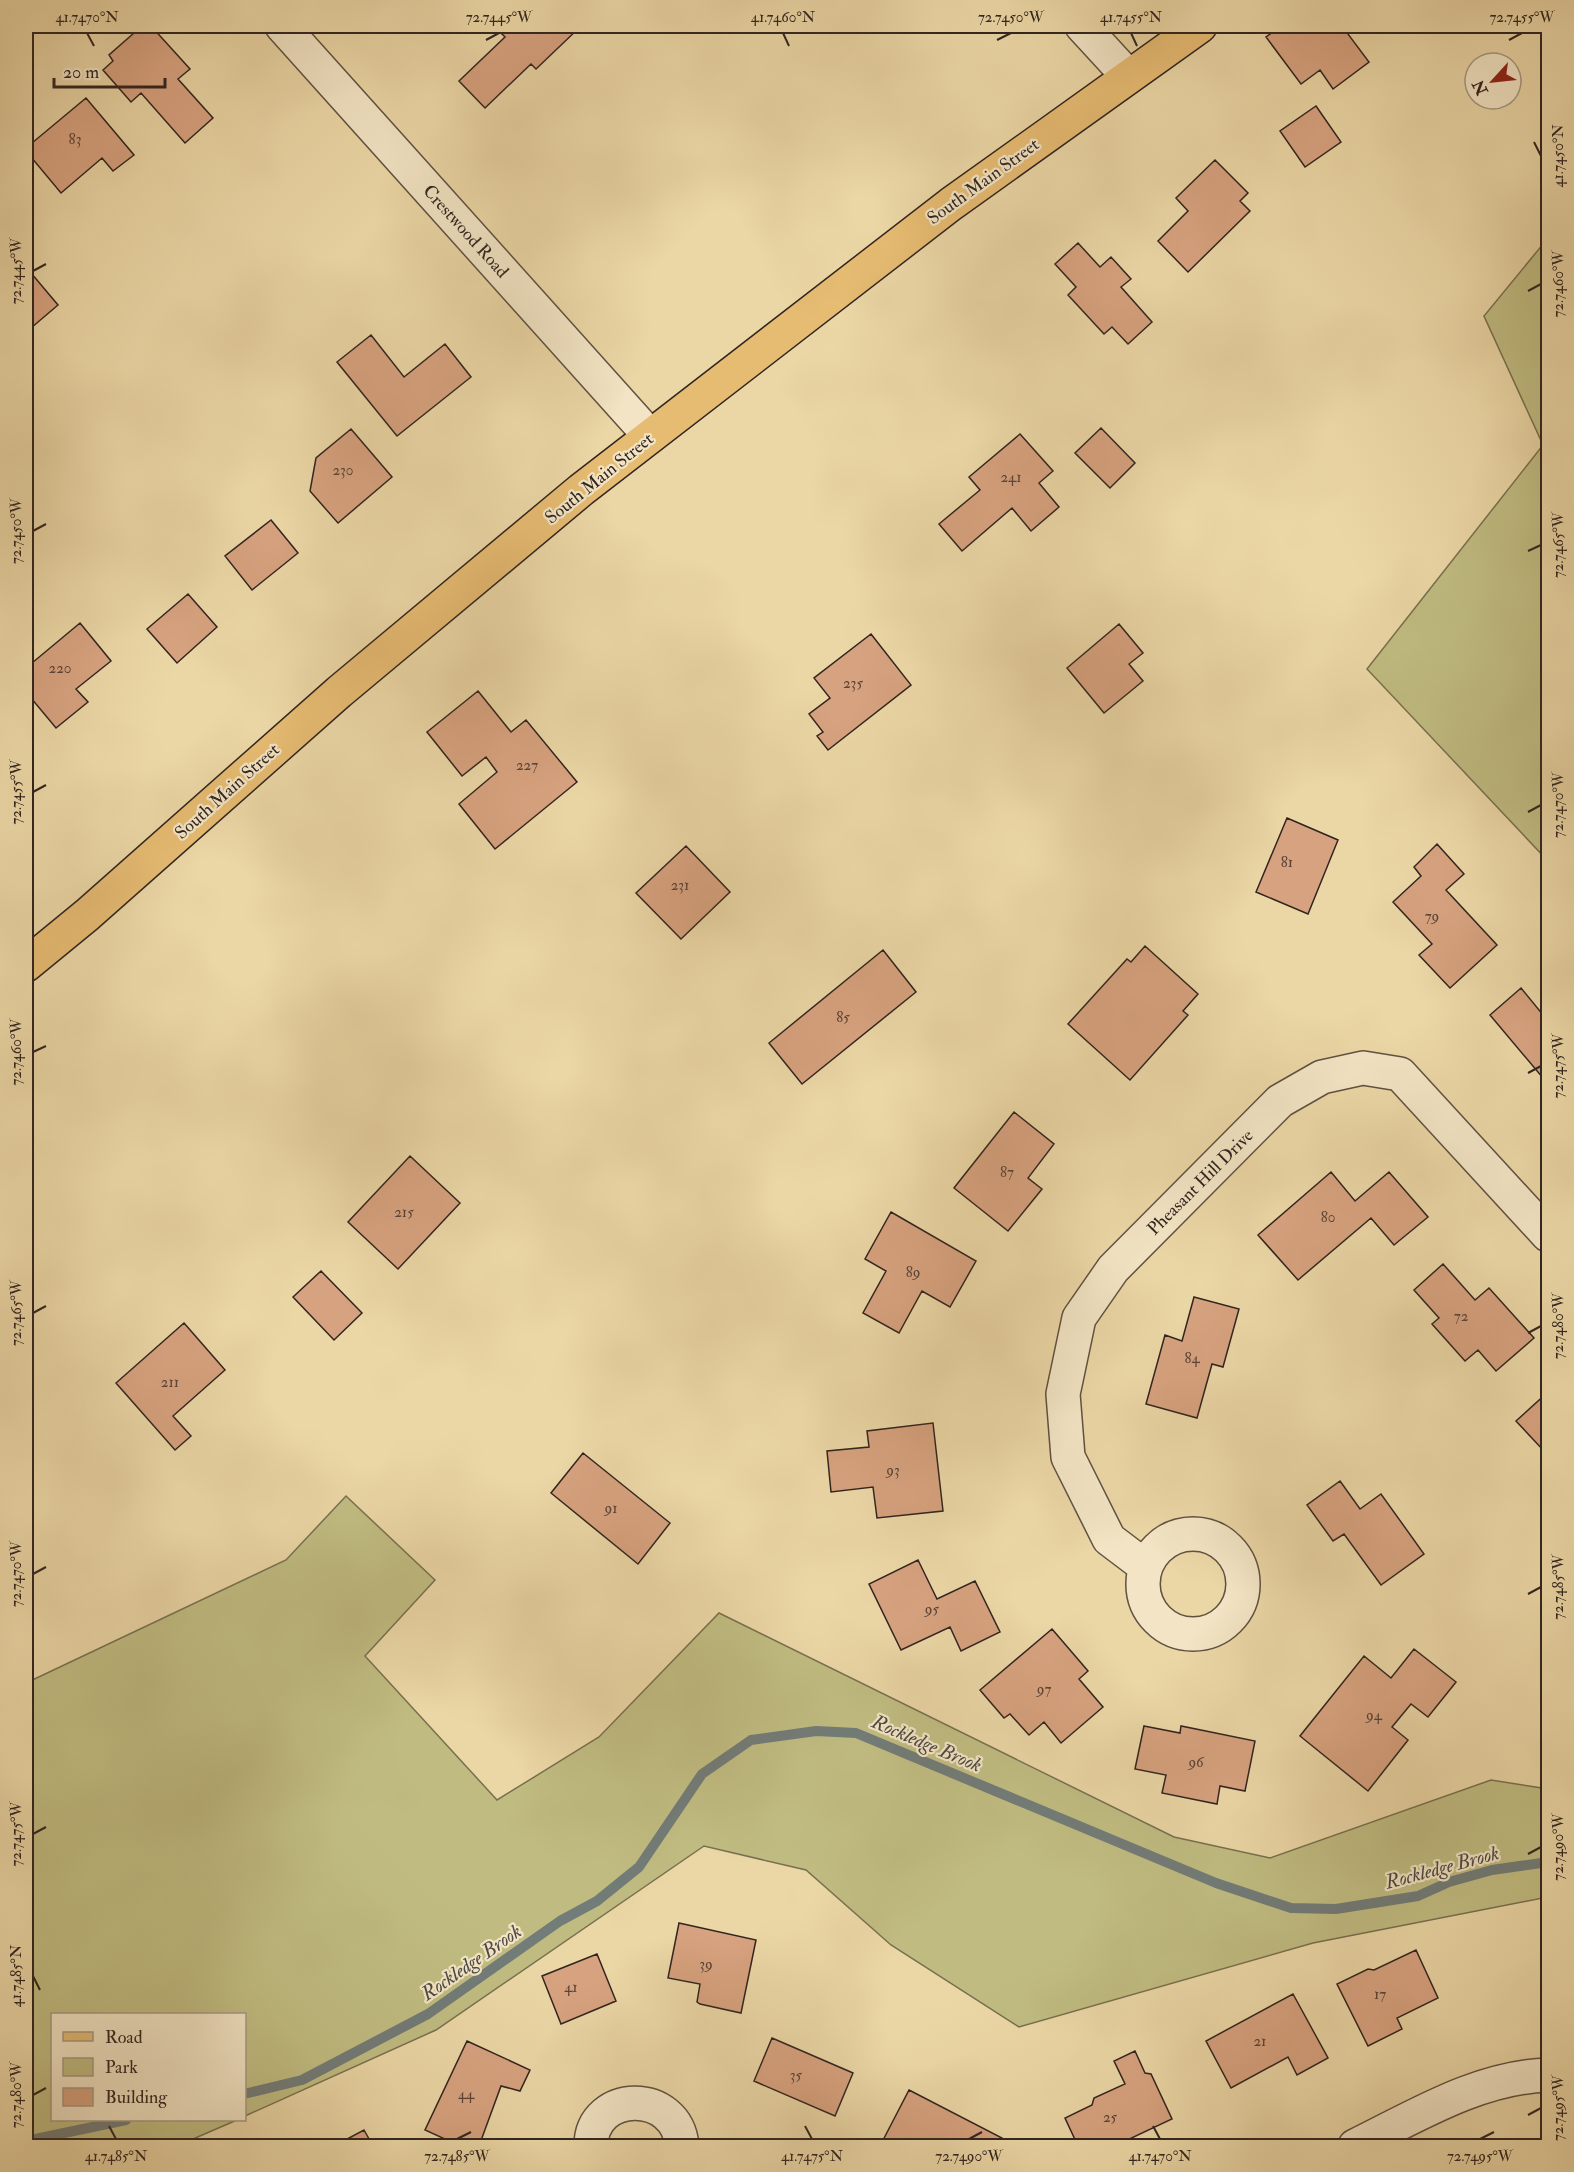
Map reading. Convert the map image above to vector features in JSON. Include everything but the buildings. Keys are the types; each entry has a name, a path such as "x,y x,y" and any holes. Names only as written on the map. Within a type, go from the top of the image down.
{"main road":[{"name":"South Main Street","path":"26,965 87,915 339,692 581,490 951,204 1200,26"}],"street":[{"name":"Crestwood Road","path":"282,26 650,436"},
{"path":"1082,26 1128,76"},
{"name":"Pheasant Hill Drive","path":"1146,1567 1109,1539 1068,1457 1063,1394 1079,1318 1113,1269 1280,1101 1322,1077 1363,1068 1400,1074 1548,1235"},
{"path":"1355,2146 1464,2093 1504,2080 1548,2074"},
{"path":"591,2146 594,2129 603,2116 615,2107 629,2103 644,2103 658,2108 670,2117 678,2129 682,2146"}],"green space":[{"path":"1548,238 1548,861 1367,669 1543,445 1484,316"},
{"path":"346,1496 435,1580 365,1656 497,1800 599,1737 719,1613 1174,1837 1270,1858 1491,1780 1548,1789 1548,1897 1313,1943 1019,2027 891,1945 806,1870 704,1846 436,2030 246,2116 246,2013 51,2013 51,2121 235,2121 186,2142 187,2146 26,2146 26,1683 286,1560"}],"waterway":[{"name":"Rockledge Brook","path":"246,2094 302,2080 428,2014 560,1921 597,1901 639,1867 702,1774 751,1740 816,1731 856,1733 1216,1883 1291,1908 1336,1909 1418,1896 1449,1882 1492,1870 1548,1862"},
{"name":"Rockledge Brook","path":"26,2141 121,2121"}]}
